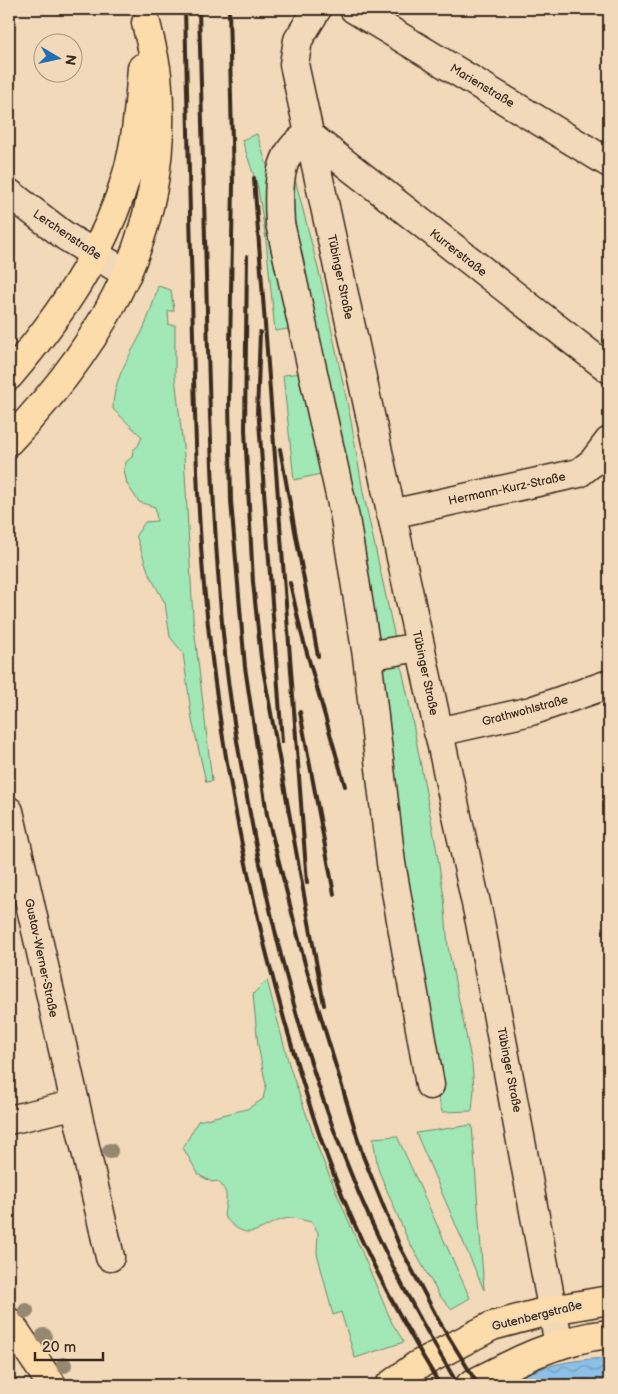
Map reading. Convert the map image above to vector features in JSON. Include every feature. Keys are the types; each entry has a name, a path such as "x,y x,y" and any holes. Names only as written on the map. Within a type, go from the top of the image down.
{"main road":[{"path":"9,376 58,313 95,255 116,207 132,150 146,16"},
{"path":"9,441 50,396 88,345 110,310 127,274 145,225 152,199 158,147 157,74 146,16"},
{"name":"Gutenbergstraße","path":"390,1385 416,1366 492,1326 552,1310 609,1300"},
{"path":"9,1322 52,1385"},
{"path":"470,1385 518,1360 559,1344 609,1334"}],"street":[{"name":"Tübinger Straße","path":"316,9 301,32 294,55 294,64 495,996 559,1344"},
{"name":"Marienstraße","path":"354,9 609,163"},
{"name":"Kurrerstraße","path":"309,135 609,369"},
{"path":"309,135 297,141 288,152 284,162 279,200 280,223 345,518 367,656 391,863 430,1085"},
{"name":"Lerchenstraße","path":"9,193 95,255 127,274"},
{"name":"Hermann-Kurz-Straße","path":"391,514 579,473 593,462 609,440"},
{"path":"367,656 419,646"},
{"name":"Grathwohlstraße","path":"438,732 547,707 609,684"},
{"name":"Gustav-Werner-Straße","path":"9,811 74,1105 110,1257"},
{"path":"9,1120 74,1105"}],"green space":[{"path":"257,134 273,185 295,179 321,280 351,421 363,492 408,697 436,846 444,897 448,947 472,1064 474,1089 472,1111 442,1112 435,1084 405,860 389,768 356,596 331,522 328,507 332,506 327,484 323,485 321,474 294,480 283,375 302,373 295,328 275,331 266,240 258,188 242,140"},
{"path":"158,286 171,290 174,311 168,311 169,325 175,325 175,377 184,455 193,618 212,781 206,782 192,720 183,653 170,637 165,603 149,574 136,535 145,522 157,521 155,507 139,502 127,484 124,470 126,462 132,457 133,450 138,446 142,437 113,409 119,378 143,330"},
{"path":"267,980 290,1068 321,1156 392,1323 404,1342 355,1358 341,1312 333,1315 317,1253 318,1232 311,1222 291,1218 250,1232 242,1231 224,1216 226,1197 224,1189 217,1181 212,1182 199,1175 183,1148 198,1121 247,1109 263,1099 266,1085 258,1045 253,994"},
{"path":"472,1125 484,1290 416,1133"},
{"path":"397,1136 470,1298 451,1309 439,1295 407,1238 378,1169 373,1138"}],"water":[{"path":"609,1358 609,1380 565,1385 508,1385 530,1372 556,1364"}],"railway":[{"path":"185,9 200,524 210,642 225,753 235,808 271,972 326,1154 352,1220 375,1268 440,1385"},
{"path":"199,9 209,390 216,547 226,664 251,818 273,924 294,1007 319,1089 372,1225 413,1306 458,1385"},
{"path":"229,9 233,186 229,401 231,501 245,667 267,815 305,964 363,1156 400,1247 439,1321 478,1385"},
{"path":"254,178 307,883"},
{"path":"247,256 245,430 253,582 261,658 324,1005"},
{"path":"257,414 260,332"},
{"path":"258,407 282,742"},
{"path":"280,449 318,656"},
{"path":"290,583 301,632 345,786"},
{"path":"300,712 334,894"}]}
